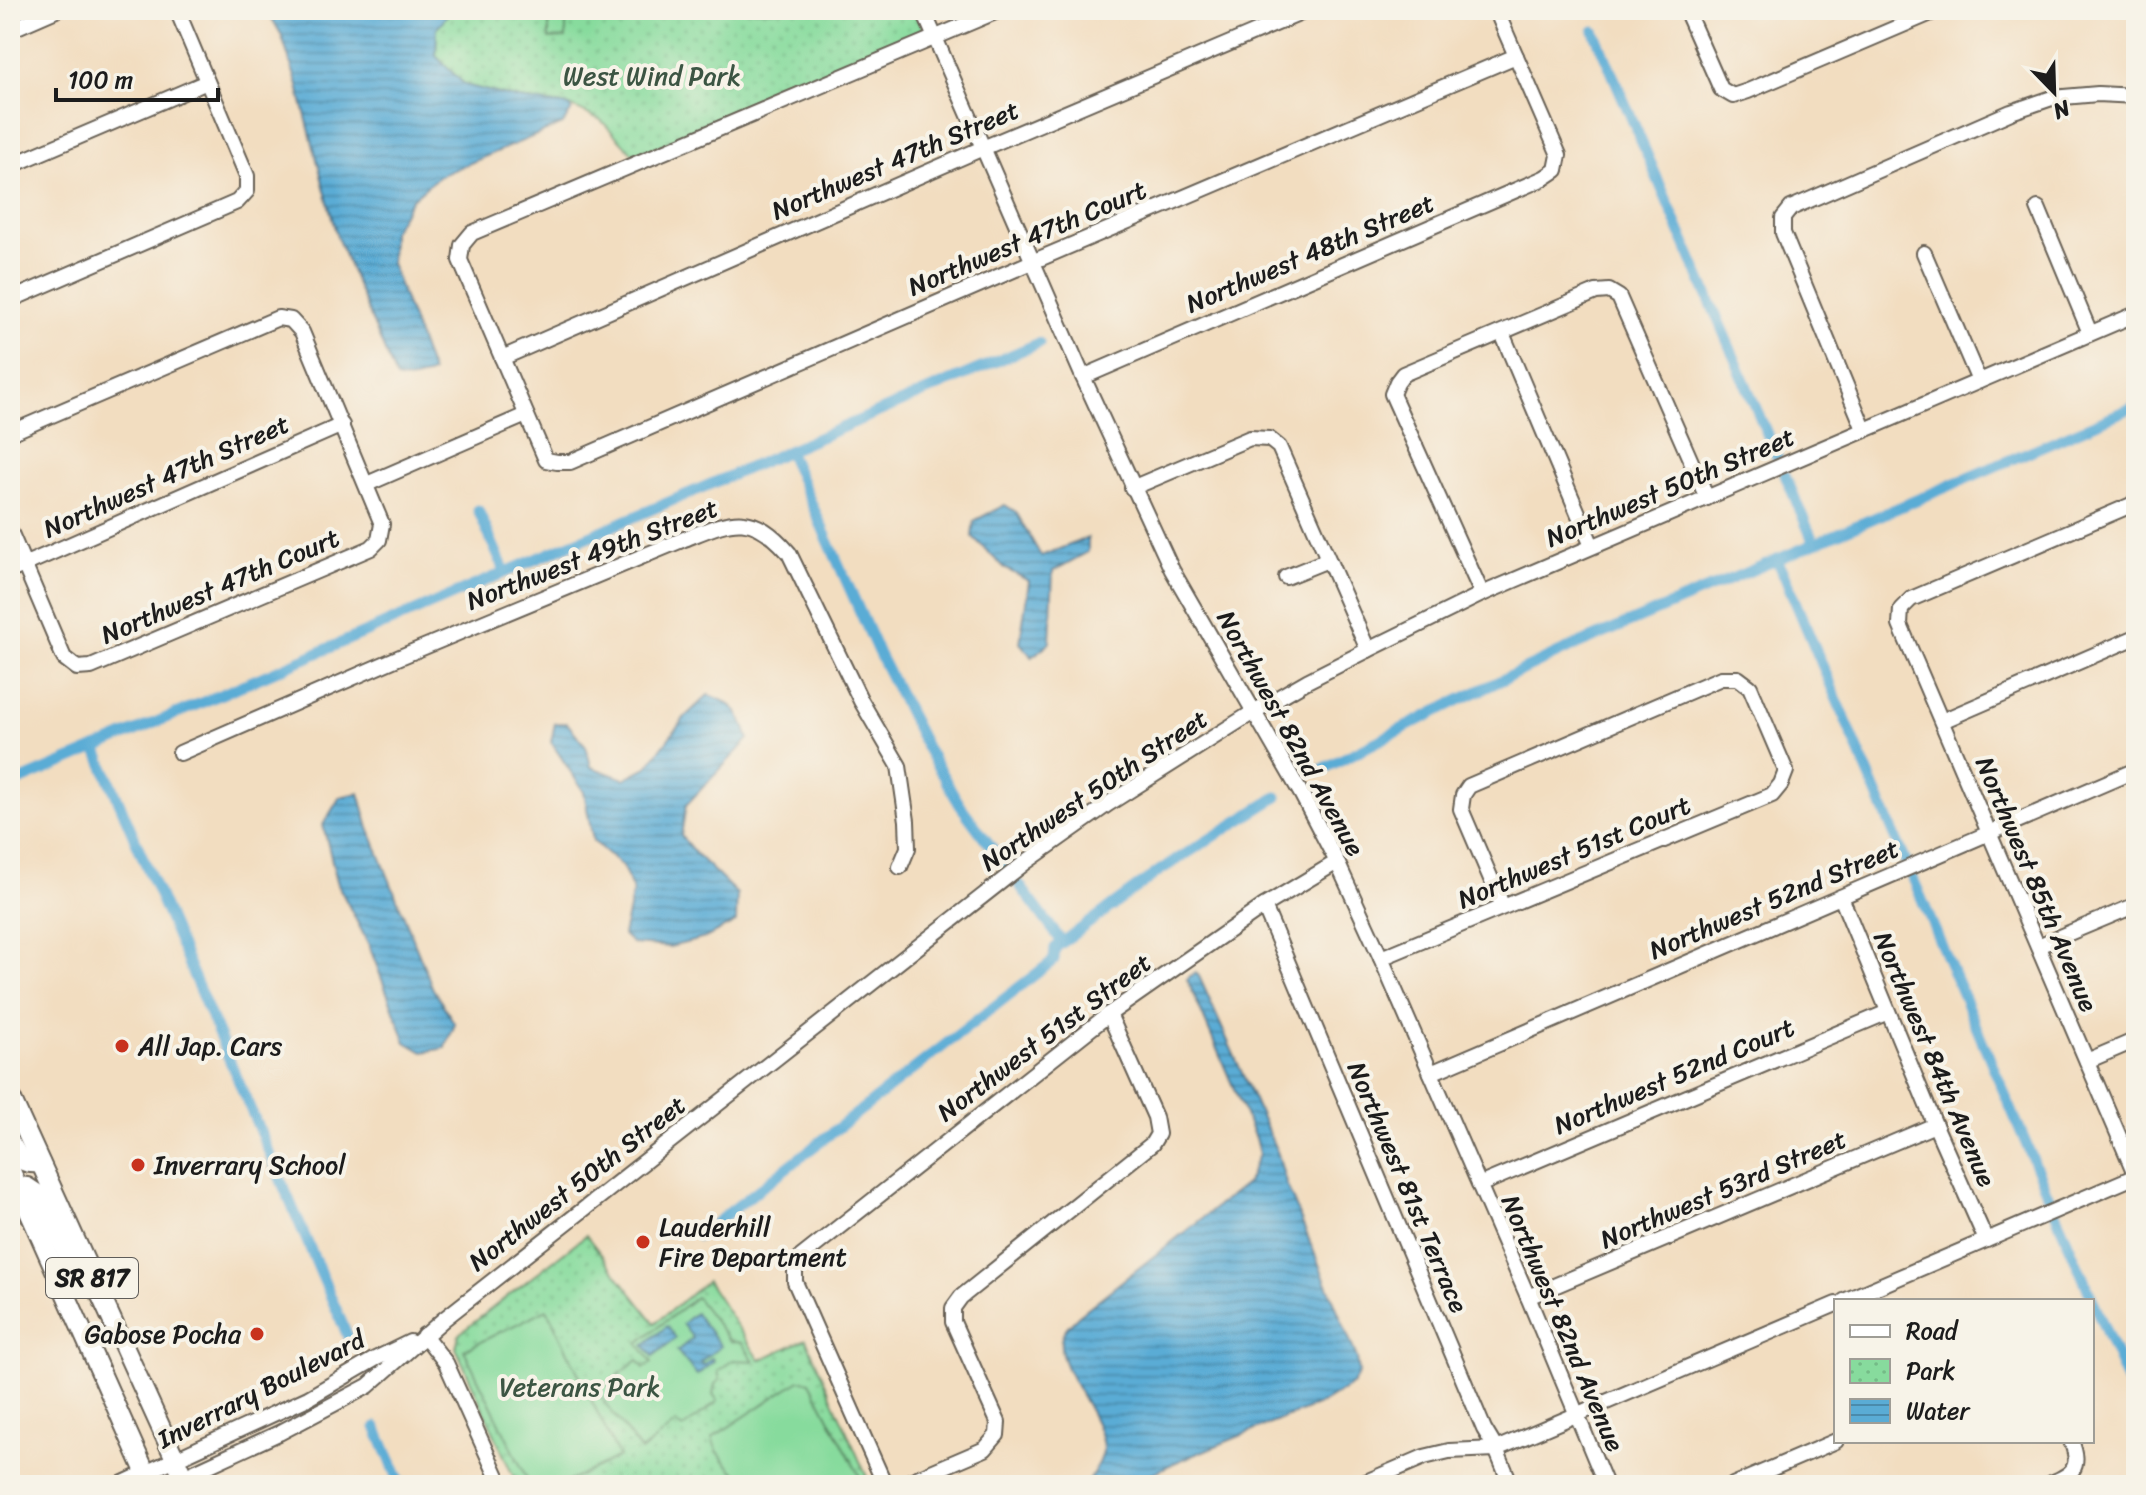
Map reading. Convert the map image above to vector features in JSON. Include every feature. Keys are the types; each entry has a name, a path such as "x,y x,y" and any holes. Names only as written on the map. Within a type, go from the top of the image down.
{"main road":[{"name":"SR 817","path":"10,1096 175,1459 179,1482"},
{"path":"10,1142 22,1161 40,1163"},
{"name":"SR 817","path":"14,1177 148,1479"},
{"path":"14,1177 39,1195 72,1264 92,1278"}],"street":[{"path":"10,30 56,10"},
{"path":"10,300 237,202 247,191 247,176 177,10"},
{"name":"Northwest 82nd Avenue","path":"923,10 1132,488 1172,570 1255,711 1337,862 1528,1297 1606,1485"},
{"path":"10,433 278,318 291,320 302,332 367,484 526,415 460,260 462,245 472,233 1000,10"},
{"name":"Northwest 47th Street","path":"502,358 1308,10"},
{"path":"1496,10 1516,56"},
{"path":"1686,10 1721,89 1733,96 1938,10"},
{"name":"Northwest 48th Street","path":"1083,377 1544,178 1556,170 1559,155 1516,56"},
{"name":"Northwest 47th Court","path":"526,415 546,460 570,462 1516,56"},
{"path":"10,166 207,82"},
{"path":"1864,429 1783,233 1783,218 1791,208 2011,112 2052,98 2098,94 2136,96"},
{"path":"2038,208 2090,333"},
{"path":"1924,253 1979,381"},
{"path":"1482,594 1392,394 1403,374 1596,292 1609,291 1619,297 1707,498"},
{"name":"Northwest 50th Street","path":"179,1482 368,1386 424,1335 999,882 1108,804 1255,711 1307,681 1482,594 2136,314"},
{"path":"1502,333 1592,546"},
{"name":"Northwest 47th Street","path":"17,568 342,425"},
{"path":"1132,488 1250,438 1269,439 1279,447 1368,650"},
{"name":"Northwest 47th Court","path":"17,568 64,658 77,668 91,667 371,548 379,540 382,524 367,484"},
{"name":"Northwest 85th Avenue","path":"2136,503 1911,599 1901,609 1900,625 2136,1176"},
{"name":"Northwest 49th Street","path":"180,753 400,657 682,540 722,524 749,522 773,534 789,553 861,701 899,766 908,848 900,867"},
{"path":"10,531 17,568"},
{"path":"1286,577 1328,560"},
{"path":"1942,721 2136,637"},
{"name":"Northwest 51st Court","path":"1381,958 1772,795 1786,771 1750,687 1738,678 1721,678 1469,786 1463,795 1461,809 1503,907"},
{"name":"Northwest 52nd Street","path":"1431,1073 2136,770"},
{"name":"Northwest 51st Street","path":"885,1485 795,1282 795,1268 801,1257 1109,1014 1264,906 1337,862"},
{"name":"Northwest 84th Avenue","path":"1841,897 1986,1240"},
{"path":"2038,946 2136,905"},
{"name":"Northwest 81st Terrace","path":"1264,906 1484,1429 1511,1485"},
{"name":"Northwest 52nd Court","path":"1479,1185 1888,1012"},
{"path":"901,1485 985,1449 997,1435 998,1422 953,1322 953,1308 961,1297 1152,1144 1158,1134 1155,1117 1109,1014"},
{"path":"2087,1061 2136,1040"},
{"name":"Northwest 53rd Street","path":"1528,1297 1935,1125"},
{"path":"1849,1299 2136,1176"},
{"path":"1359,1485 1424,1457 1449,1451 1496,1449 1834,1305"},
{"path":"424,1335 446,1363 501,1485"},
{"name":"Inverrary Boulevard","path":"119,1485 148,1479 175,1459 308,1398 424,1335"},
{"path":"1743,1483 1834,1442"},
{"path":"2047,1485 2064,1477 2075,1467 2077,1454 2072,1443"}],"green space":[{"name":"West Wind Park","path":"451,10 915,10 925,33 652,149 633,154 601,120 570,106 520,99 465,85 436,56 437,28"},
{"path":"549,10 566,10 566,38 549,39"},
{"name":"Veterans Park","path":"586,1235 655,1323 707,1281 760,1360 806,1339 867,1477 865,1485 517,1485 456,1348 459,1334"},
{"path":"696,1297 730,1341 742,1343 754,1361 733,1360 718,1371 720,1380 715,1384 713,1394 718,1401 682,1429 676,1423 641,1451 597,1392 638,1360 644,1368 652,1362 638,1343"},
{"path":"547,1309 619,1457 561,1485 530,1485 464,1350"},
{"path":"800,1380 810,1382 859,1475 846,1485 751,1485 727,1464 712,1438"}],"water":[{"path":"267,10 451,10 437,28 436,56 465,85 519,99 570,106 572,110 563,124 439,176 412,199 392,232 391,263 432,373 419,378 396,378 337,237 298,86 281,34"},
{"path":"1005,505 1016,512 1041,556 1088,538 1088,552 1053,571 1050,642 1032,657 1020,643 1029,581 1004,568 972,536 974,521"},
{"path":"708,695 736,710 749,739 686,805 681,836 737,894 736,922 705,938 670,947 633,944 623,935 633,891 623,867 593,841 584,792 551,742 555,723 567,723 586,746 591,767 624,779 647,767 685,717"},
{"path":"359,793 369,828 433,989 455,1024 445,1048 423,1052 406,1042 368,943 338,885 323,825 340,797"},
{"path":"1195,972 1278,1154 1286,1183 1357,1358 1359,1373 1353,1384 1324,1402 1176,1462 1128,1485 1087,1485 1102,1455 1101,1438 1066,1366 1062,1353 1063,1333 1079,1315 1247,1183 1259,1154 1187,979"},
{"path":"695,1313 721,1346 700,1362 703,1365 712,1358 714,1361 697,1375 677,1351 693,1338 682,1324"},
{"path":"667,1326 676,1338 653,1356 644,1345"}],"waterway":[{"path":"1594,31 1777,457"},
{"path":"10,785 1039,343"},
{"path":"1319,771 1563,651 2136,406"},
{"path":"788,451 878,652 926,747 960,805 1062,942"},
{"path":"1785,475 1814,543"},
{"path":"478,510 505,572"},
{"path":"1777,559 2092,1299"},
{"path":"96,748 351,1344"},
{"path":"699,1236 1054,960 1055,948 1162,869 1277,797"},
{"path":"2094,1303 2136,1402"},
{"path":"376,1427 401,1485"}],"place":[{"name":"All Jap. Cars","path":"122,1046"},
{"name":"Inverrary School","path":"138,1165"},
{"name":"Lauderhill Fire Department","path":"643,1242"},
{"name":"Gabose Pocha","path":"257,1334"}]}
